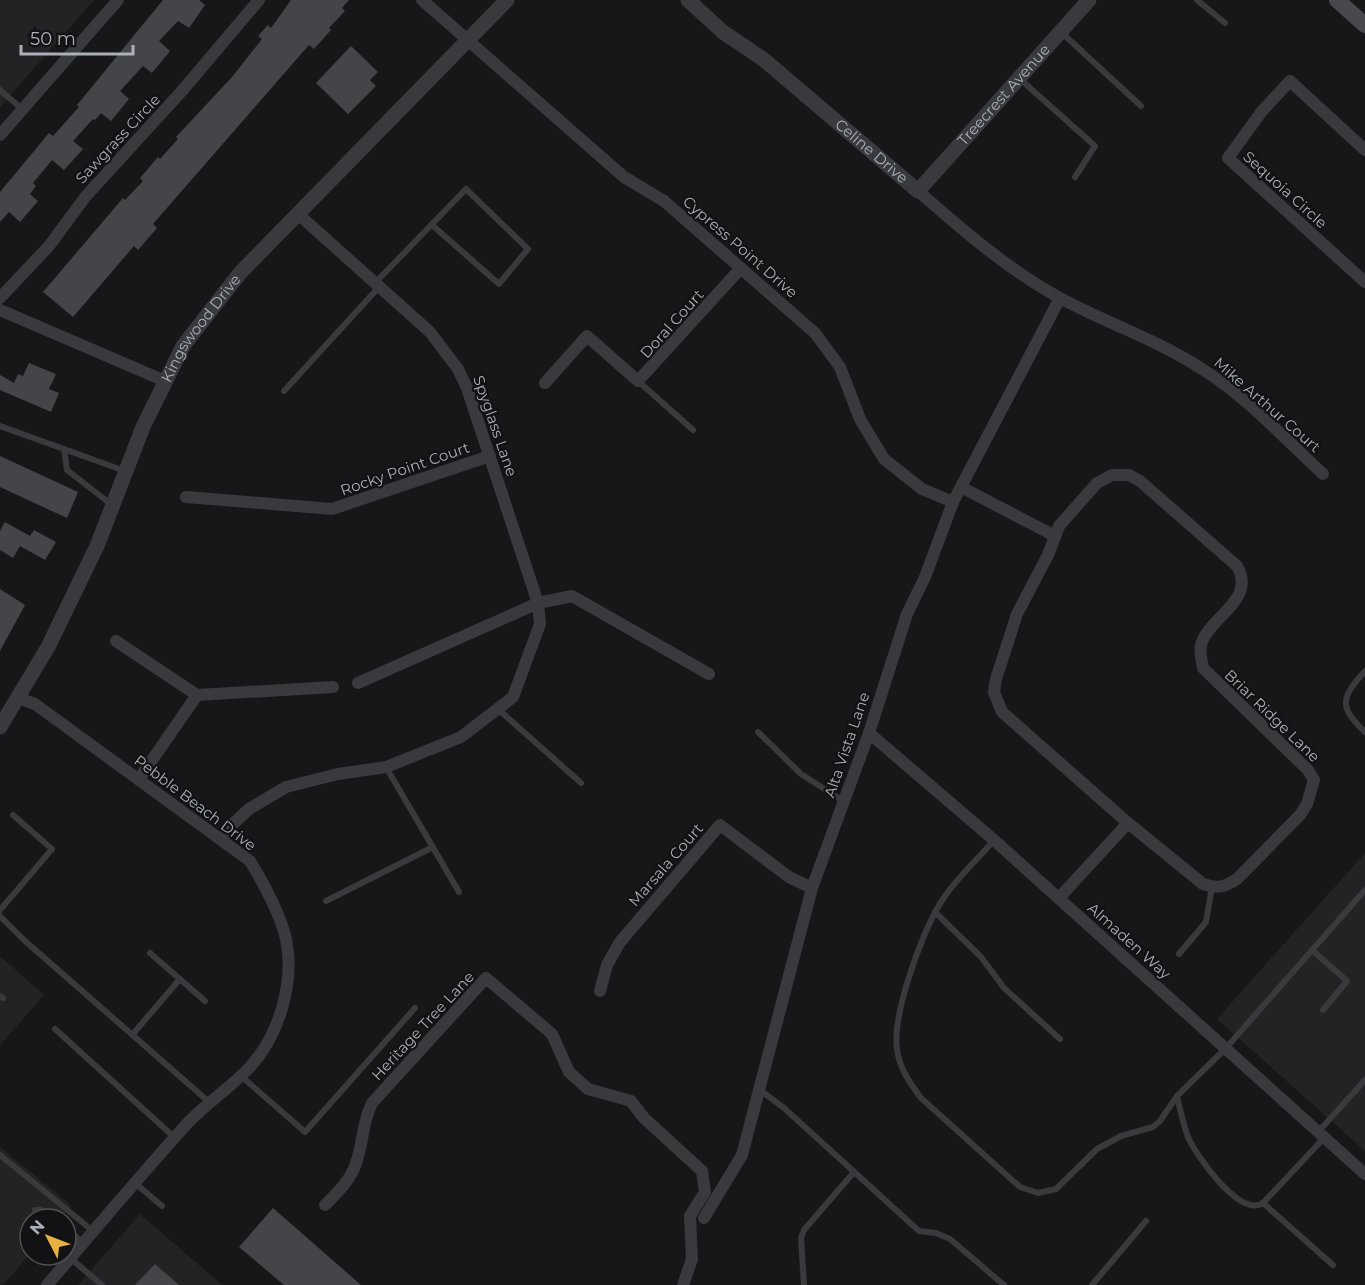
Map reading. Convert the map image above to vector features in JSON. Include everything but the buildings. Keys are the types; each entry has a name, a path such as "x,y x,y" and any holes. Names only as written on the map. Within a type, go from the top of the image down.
{"main road":[{"path":"1337,0 1365,25"}],"street":[{"path":"0,135 118,0"},
{"name":"Sawgrass Circle","path":"0,298 49,246 86,196 161,115 259,0"},
{"path":"422,0 470,40"},
{"name":"Kingswood Drive","path":"2,721 48,647 97,546 126,471 165,381 183,346 240,273 507,0"},
{"name":"Celine Drive","path":"688,0 723,32 763,59 1003,262 1060,298"},
{"name":"Treecrest Avenue","path":"918,191 1089,0"},
{"name":"Cypress Point Drive","path":"470,40 624,177 664,201 815,333 829,349 849,386 870,440 884,459 922,489 953,502"},
{"name":"Sequoia Circle","path":"1365,150 1290,81 1262,111 1228,158 1365,282"},
{"name":"Spyglass Lane","path":"222,839 249,809 286,787 338,774 386,767 461,737 513,696 540,624 538,603 467,388 458,369 430,332 298,214"},
{"name":"Doral Court","path":"544,383 587,336 638,381 741,268"},
{"name":"Mike Arthur Court","path":"1060,298 1204,370 1229,388 1323,474"},
{"name":"Alta Vista Lane","path":"704,1218 742,1155 812,888 869,733 907,614 925,577 953,502 1060,298"},
{"path":"0,310 165,381"},
{"name":"Rocky Point Court","path":"186,496 332,510 490,456"},
{"name":"Briar Ridge Lane","path":"1112,475 1128,475 1140,481 1225,554 1241,572 1239,598 1204,637 1200,647 1203,668 1308,770 1314,780 1307,804 1300,815 1236,879 1225,886 1212,887 1203,884 1128,823 1002,712 994,692 1017,614 1062,521 1097,483 1112,475"},
{"path":"961,487 1055,536"},
{"path":"358,683 538,603 572,596 709,674"},
{"path":"117,641 197,695 333,687"},
{"path":"139,779 197,695"},
{"name":"Pebble Beach Drive","path":"18,698 35,704 249,861 270,897 286,946 286,995 280,1014 261,1053 175,1138 78,1249"},
{"name":"Almaden Way","path":"869,733 994,840 1365,1174"},
{"path":"1059,898 1128,823"},
{"name":"Marsala Court","path":"600,991 607,965 620,942 720,825 789,877 812,888"},
{"name":"Heritage Tree Lane","path":"325,1205 347,1181 357,1163 363,1120 372,1103 486,978 552,1034 566,1069 584,1086 631,1101 644,1118 702,1172 705,1192 690,1216 692,1259 683,1285"},
{"name":"Pebble Beach Drive","path":"47,1285 62,1267"}],"lane":[{"path":"1197,0 1225,23"},
{"path":"1061,32 1141,106"},
{"path":"1019,78 1095,146 1075,177"},
{"path":"0,90 22,110"},
{"path":"284,391 377,284 432,225 466,189 528,249 499,284 432,225"},
{"path":"638,381 693,430"},
{"path":"0,426 126,471"},
{"path":"64,449 68,470 113,506"},
{"path":"1365,671 1347,692 1345,704 1347,714 1365,732"},
{"path":"497,709 581,783"},
{"path":"758,732 801,774 844,802"},
{"path":"386,767 459,892"},
{"path":"0,910 52,849 13,815"},
{"path":"994,840 946,895 935,912 898,1016 896,1039 900,1063 909,1082 921,1098 1020,1187 1038,1193 1056,1189 1097,1149 1121,1136 1153,1127 1160,1121 1177,1096 1226,1048 1365,890"},
{"path":"326,901 433,847"},
{"path":"1179,954 1206,922 1212,887"},
{"path":"935,912 981,957 1004,988 1060,1039"},
{"path":"0,916 209,1102"},
{"path":"1312,950 1347,981 1323,1010"},
{"path":"150,953 205,1001"},
{"path":"132,1035 180,979"},
{"path":"240,1075 305,1132 415,1008"},
{"path":"55,1029 175,1138"},
{"path":"1177,1096 1187,1135 1206,1167 1248,1206 1258,1207 1322,1134 1365,1080"},
{"path":"760,1090 784,1108 919,1231 936,1233 950,1239 1004,1285"},
{"path":"0,1155 93,1232"},
{"path":"804,1285 801,1238 804,1230 854,1172"},
{"path":"135,1183 162,1206"},
{"path":"1263,1203 1333,1265"},
{"path":"1092,1285 1146,1221"},
{"path":"78,1239 83,1243"},
{"path":"78,1265 102,1285"}],"shaded area":[{"path":"0,0 94,0 0,107"},
{"path":"1365,853 1365,1151 1217,1019"},
{"path":"0,956 44,995 0,1045"},
{"path":"0,1147 72,1206 18,1207 19,1267 3,1285 0,1285"},
{"path":"140,1214 222,1285 78,1285"}]}
